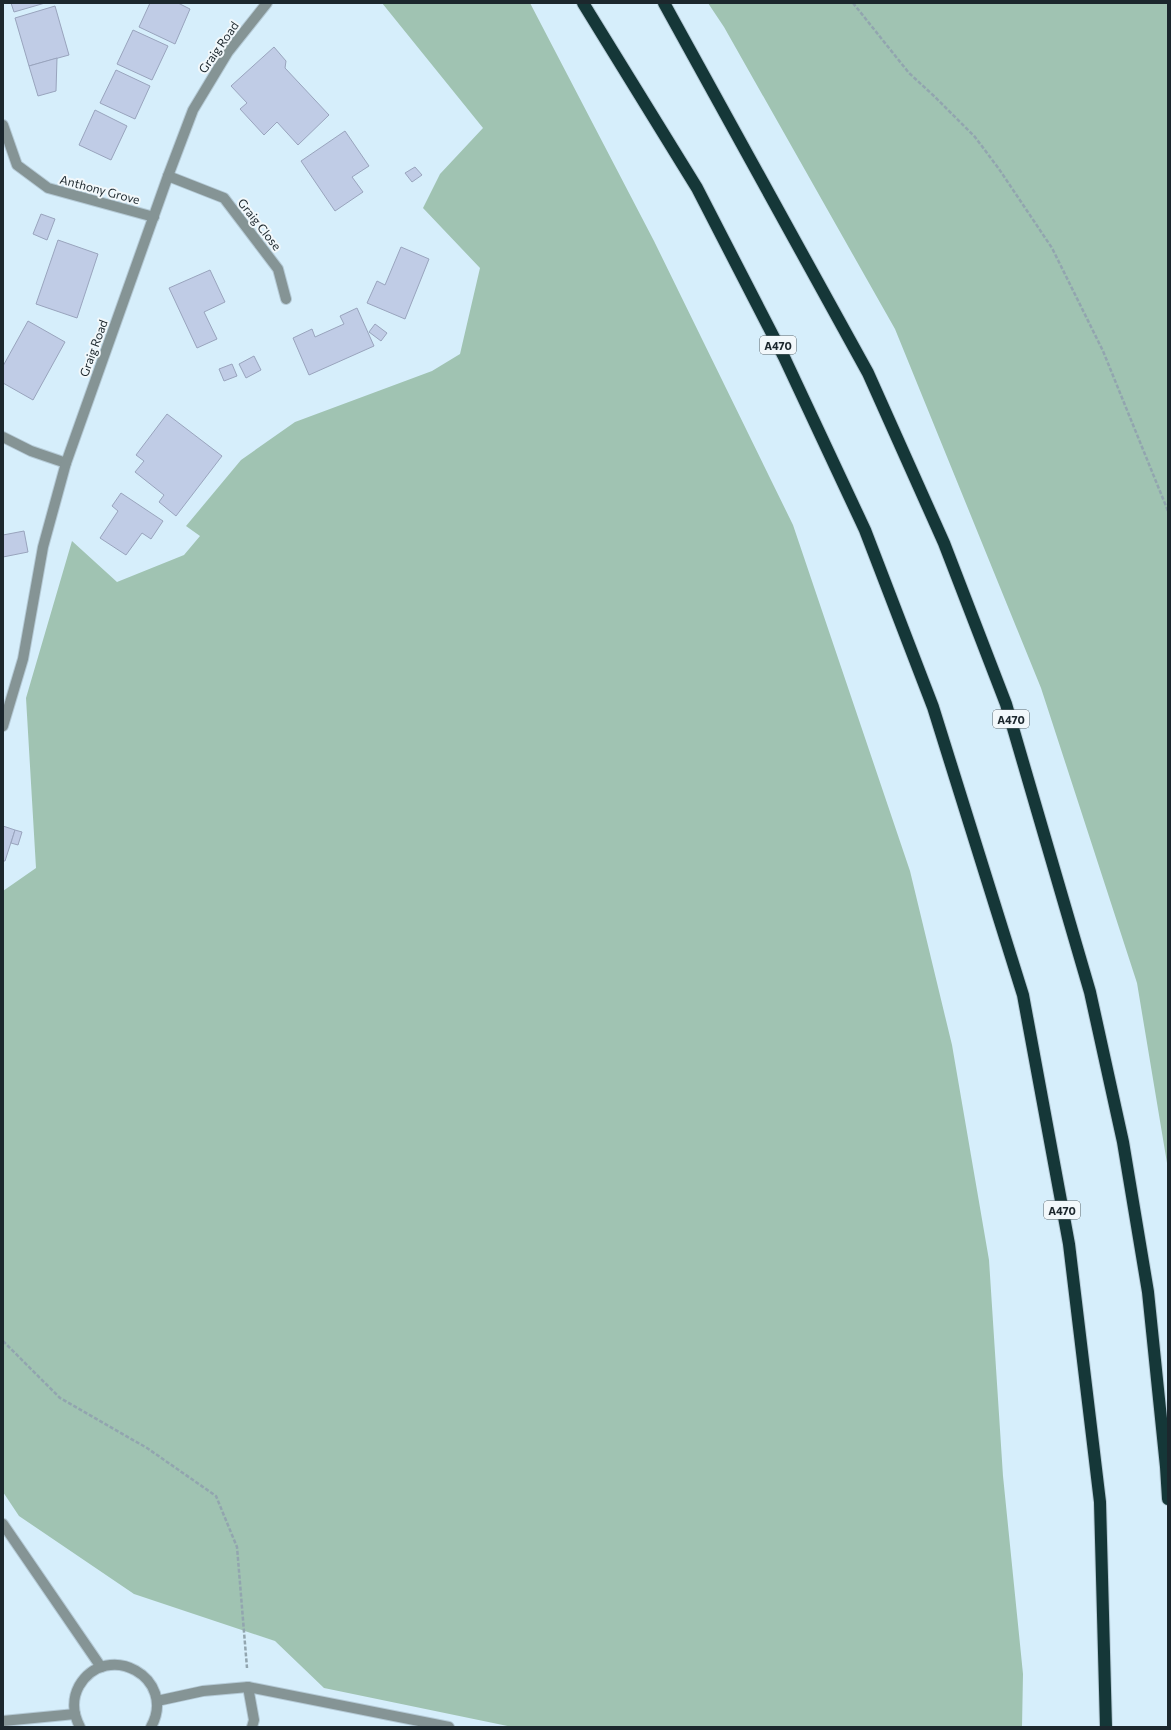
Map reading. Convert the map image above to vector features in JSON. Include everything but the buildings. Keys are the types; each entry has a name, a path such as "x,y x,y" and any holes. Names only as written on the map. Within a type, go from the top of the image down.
{"highway":[{"name":"A470","path":"582,3 697,188 784,357 865,530 933,708 1023,995 1069,1244 1100,1502 1106,1727"},
{"name":"A470","path":"664,3 868,373 944,543 1006,704 1090,992 1123,1142 1148,1292 1168,1498"}],"street":[{"name":"Graig Road","path":"3,726 23,659 43,547 66,463 168,176 193,110 228,52 267,3"},
{"name":"Anthony Grove","path":"3,125 17,165 48,188 154,217"},
{"name":"Graig Close","path":"168,176 224,198 278,268 286,299"},
{"path":"3,437 31,451 66,463"},
{"path":"3,1524 101,1667"},
{"path":"80,1727 75,1714 74,1703 76,1691 82,1681 90,1673 101,1667 113,1664 126,1666 137,1671 147,1679 154,1689 157,1702 156,1714 151,1727"},
{"path":"157,1702 203,1691 248,1687 449,1727"},
{"path":"248,1687 254,1720 252,1727"},
{"path":"3,1721 75,1714"}],"path":[{"path":"853,3 909,73 975,137 999,169 1052,248 1103,351 1168,511"},
{"path":"3,1341 60,1398 147,1448 216,1496 237,1547 248,1687"}],"green space":[{"path":"382,3 530,3 654,241 793,525 910,871 952,1045 989,1260 1003,1476 1023,1674 1022,1727 513,1727 324,1688 275,1641 134,1594 19,1516 3,1492 3,891 36,868 26,698 72,541 117,582 184,555 200,536 186,526 241,460 295,422 432,371 460,354 480,268 423,208 440,174 483,128"},
{"path":"708,3 1168,3 1168,1169 1137,983 1041,688 895,329 724,27"}]}
